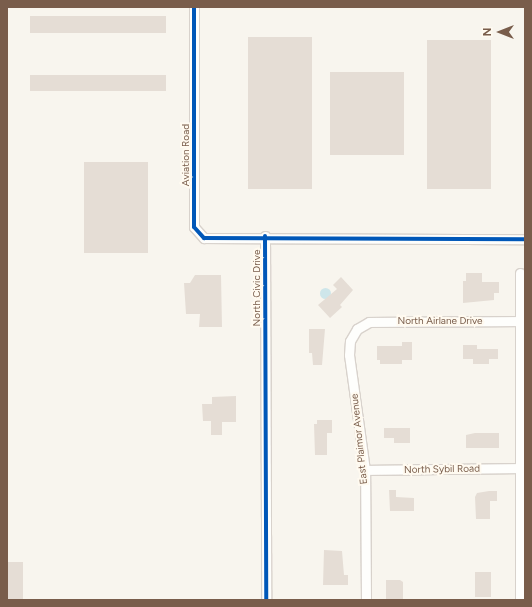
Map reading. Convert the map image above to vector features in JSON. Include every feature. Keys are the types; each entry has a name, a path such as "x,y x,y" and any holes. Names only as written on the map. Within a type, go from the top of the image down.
{"street":[{"name":"Aviation Road","path":"194,7 194,227 204,238 265,236"},
{"name":"North Civic Drive","path":"266,600 265,236 525,238"},
{"path":"520,273 522,321 520,468 522,545 520,600"},
{"name":"North Airlane Drive","path":"358,329 369,322 390,320 522,321"},
{"name":"East Plaimor Avenue","path":"358,329 350,341 349,355 365,470 366,600"},
{"name":"North Sybil Road","path":"365,470 520,468"}],"water":[{"path":"325,287 329,289 331,293 329,297 325,299 321,297 319,293 321,289"}],"building":[{"path":"30,16 166,16 166,33 30,33"},
{"path":"248,37 312,37 312,189 248,189"},
{"path":"427,40 491,40 491,189 427,189"},
{"path":"330,72 404,72 404,155 330,155"},
{"path":"30,75 166,75 166,91 30,91"},
{"path":"84,162 148,162 148,253 84,253"},
{"path":"466,273 482,273 482,282 499,282 499,293 494,293 494,300 463,303 463,281 466,281"},
{"path":"195,275 221,275 222,327 199,327 200,314 186,314 184,283 190,283"},
{"path":"341,277 353,290 340,305 342,307 330,318 318,305 337,289 333,285"},
{"path":"309,329 325,329 322,365 313,365 312,353 309,353"},
{"path":"402,342 412,342 412,360 402,360 402,364 380,364 380,360 377,360 377,346 402,346"},
{"path":"463,345 477,345 477,349 498,349 498,359 489,359 489,364 473,364 473,359 463,359"},
{"path":"236,396 236,422 222,422 222,435 211,435 211,421 203,421 202,404 212,404 212,397"},
{"path":"317,420 332,420 332,433 327,433 327,455 315,455 314,424 317,424"},
{"path":"384,428 410,428 410,443 394,443 394,438 384,438"},
{"path":"475,433 499,433 499,448 466,448 466,435"},
{"path":"389,490 396,490 396,497 414,498 414,511 390,511"},
{"path":"497,491 497,501 490,501 490,519 476,519 475,497 477,493"},
{"path":"324,550 342,551 344,575 348,575 348,585 323,585"},
{"path":"7,562 23,562 23,600 7,600"},
{"path":"475,572 491,572 491,597 475,597"},
{"path":"386,580 400,580 403,582 403,600 386,600"}],"cycle path":[{"path":"194,7 194,227 204,238 525,239"},
{"path":"265,236 266,600"}]}
